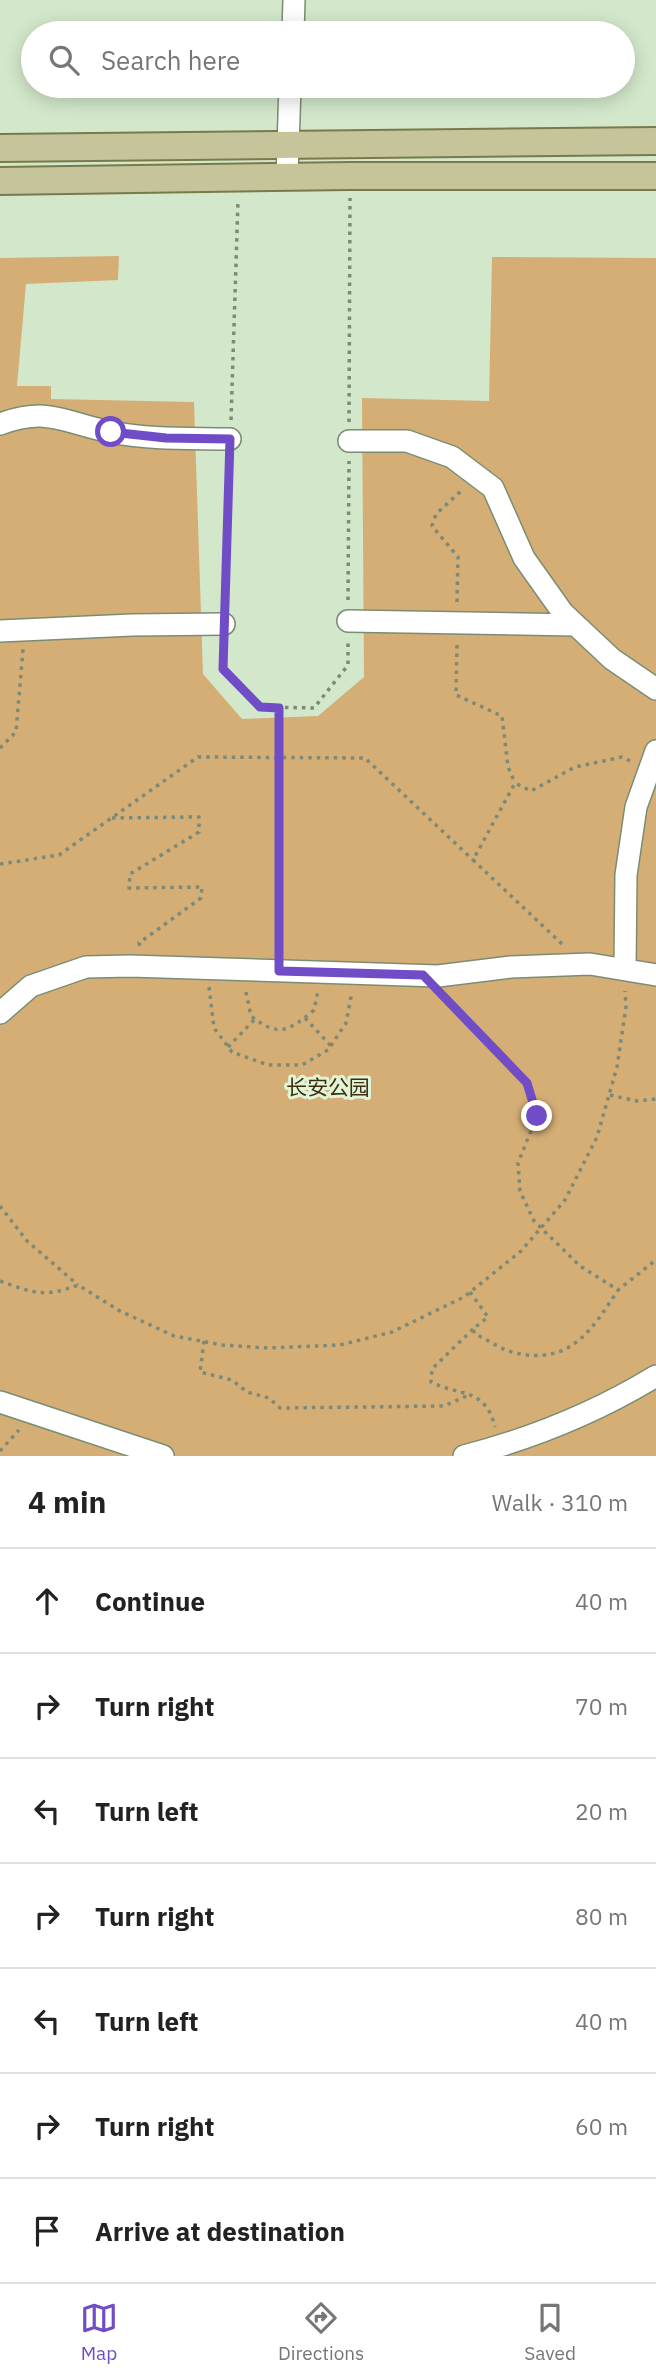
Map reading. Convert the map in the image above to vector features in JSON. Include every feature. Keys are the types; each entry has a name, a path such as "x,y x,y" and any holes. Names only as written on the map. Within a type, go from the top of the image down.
{"main road":[{"path":"0,148 656,141"},
{"path":"0,181 350,176 656,176"}],"street":[{"path":"293,21 294,0"},
{"path":"287,177 289,98"},
{"path":"0,424 19,417 49,415 111,432 166,438 230,439"},
{"path":"349,441 407,441 452,457 493,488 524,558 563,613 612,659 656,689"},
{"path":"348,621 576,625"},
{"path":"0,631 225,624"},
{"path":"625,968 626,875 636,807 656,751"},
{"path":"0,1013 32,986 86,967 142,966 438,976 511,967 582,964 625,968 656,975"},
{"path":"464,1456 514,1443 632,1391 656,1376"},
{"path":"0,1402 163,1456"}],"path":[{"path":"239,177 223,669 260,707 314,708 348,665 350,176"},
{"path":"0,748 16,732 22,688 24,630"},
{"path":"279,708 279,971"},
{"path":"0,864 60,855 198,757 365,758 582,964"},
{"path":"473,860 515,783 531,791 575,767 622,757 649,772"},
{"path":"112,818 199,817 199,832 130,874 130,888 202,887 201,898 139,943 142,966"},
{"path":"208,968 214,1028 232,1052 268,1065 302,1065 328,1051 346,1023 356,973"},
{"path":"0,1206 27,1241 78,1285 120,1311 174,1336 204,1342 268,1348 341,1345 392,1332 470,1292 521,1251 565,1200 597,1137 617,1067 626,1007 625,968"},
{"path":"244,969 251,1016 267,1028 292,1028 314,1010 321,972"},
{"path":"423,975 527,1083 537,1116 518,1163 520,1191 534,1221 580,1266 618,1290"},
{"path":"305,1018 331,1046"},
{"path":"228,1047 255,1019"},
{"path":"609,1095 637,1101 656,1099"},
{"path":"473,1329 475,1334 513,1352 540,1356 571,1348 593,1328 618,1290 656,1260"},
{"path":"0,1281 31,1292 54,1294 78,1285"},
{"path":"470,1292 488,1317 432,1369 431,1382 443,1388 471,1394 492,1412 501,1446"},
{"path":"204,1342 200,1371 232,1380 247,1392 269,1398 280,1408 444,1406 471,1394"}],"green space":[{"name":"长安公园","path":"119,256 118,280 26,284 17,386 51,386 51,399 194,402 203,674 242,719 318,716 364,677 362,398 489,401 492,257 656,258 656,1456 0,1456 0,258"}],"route":[{"path":"111,432 166,438 230,439 223,669 260,707 279,708 279,971 423,975 527,1083 537,1116"}]}
